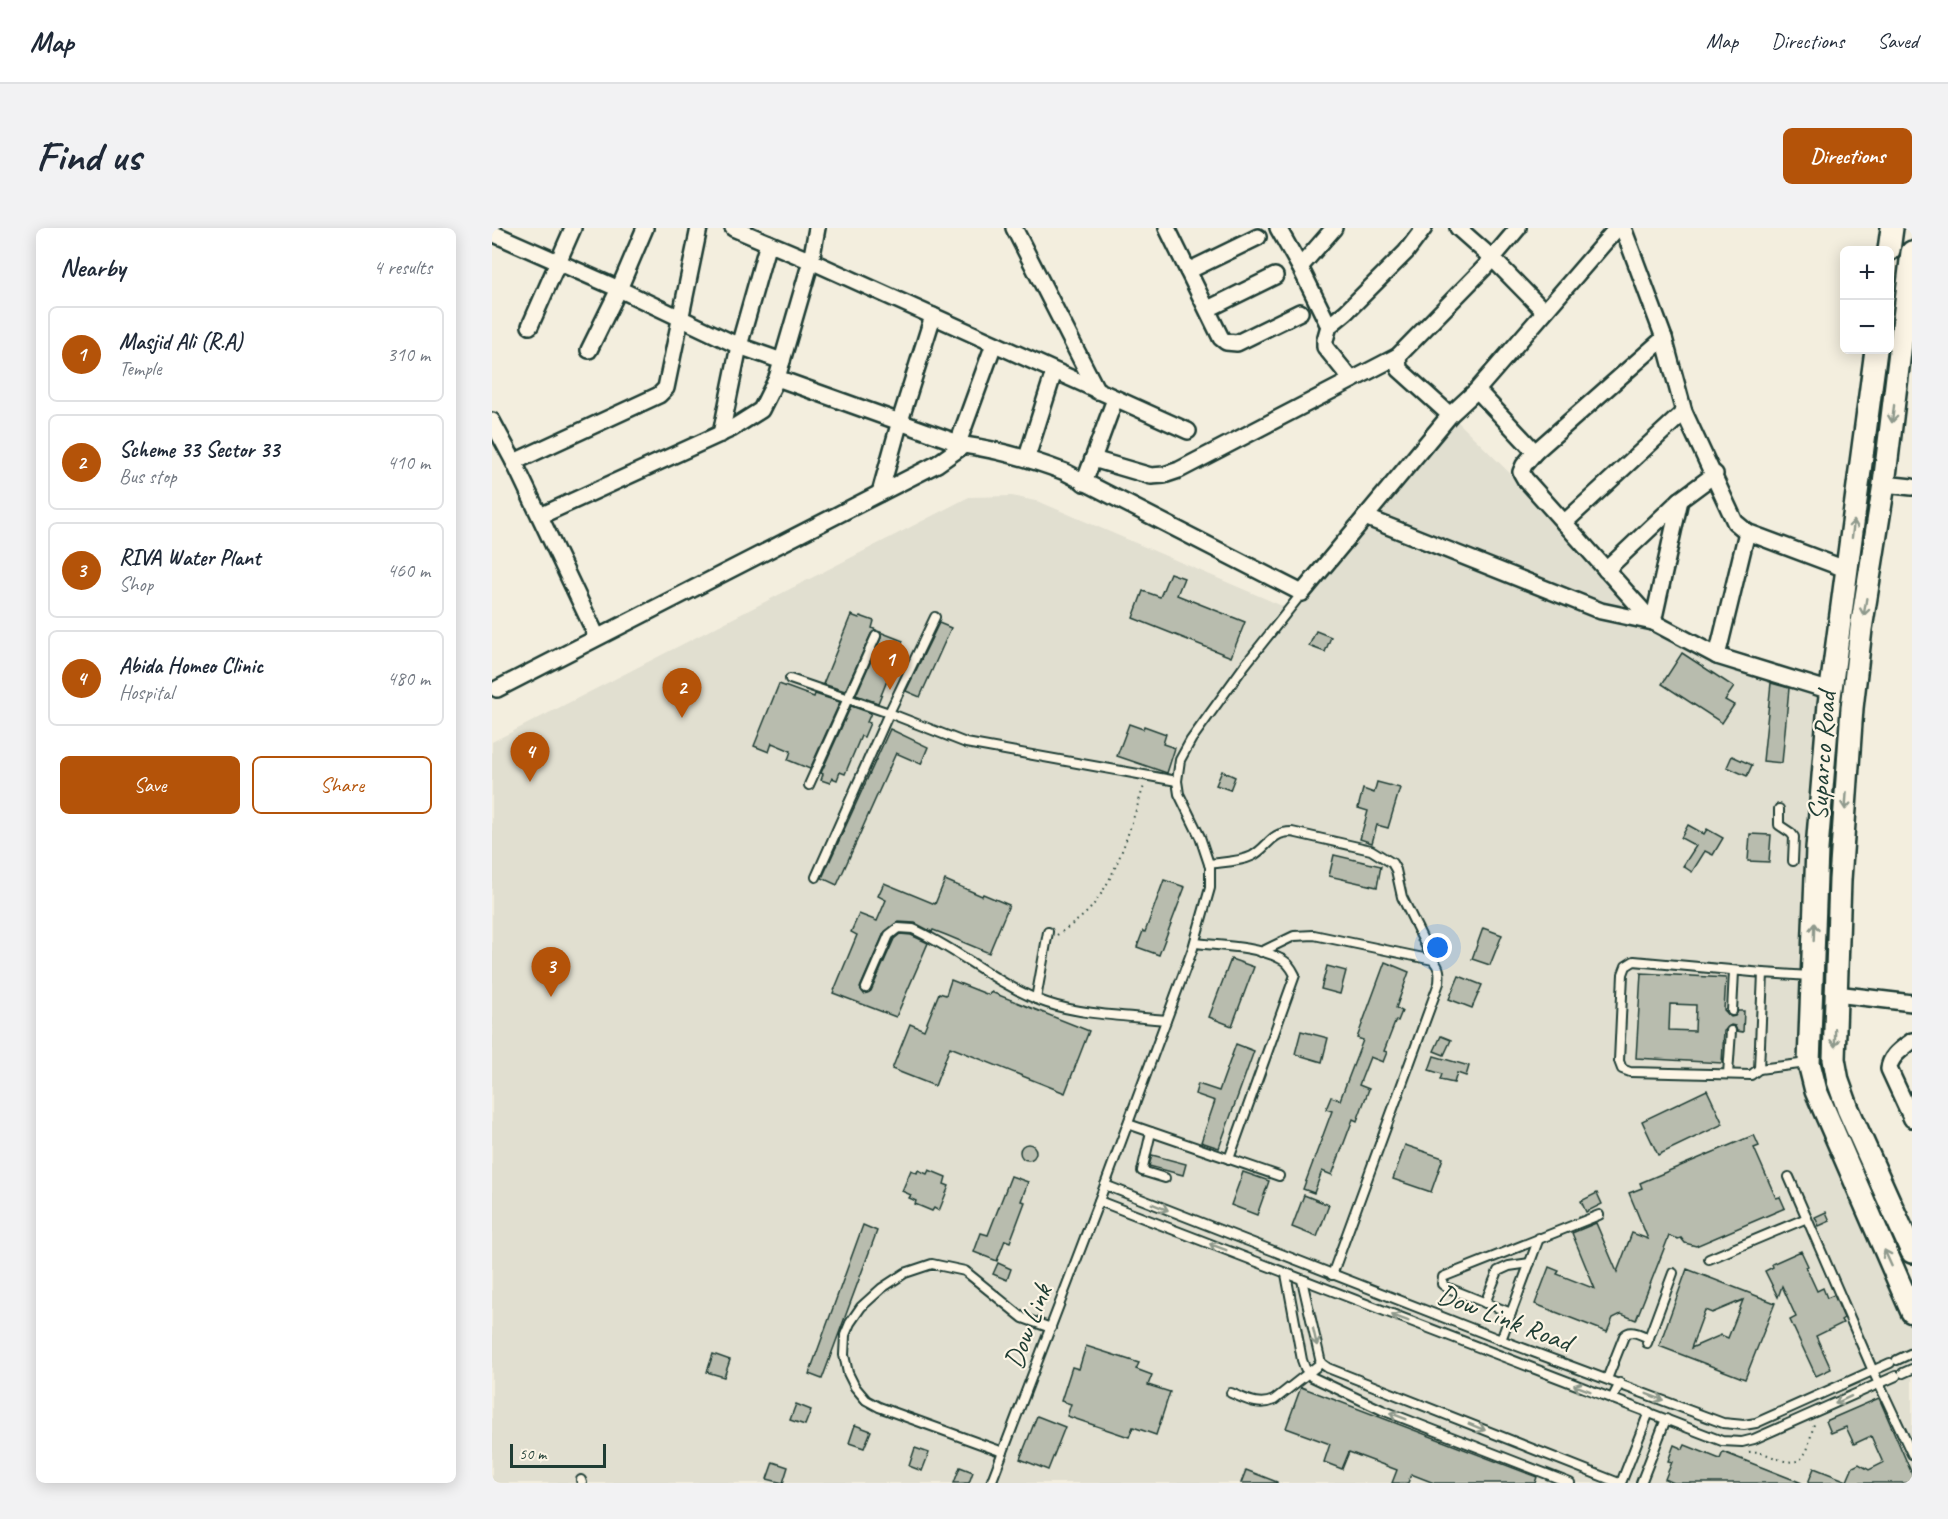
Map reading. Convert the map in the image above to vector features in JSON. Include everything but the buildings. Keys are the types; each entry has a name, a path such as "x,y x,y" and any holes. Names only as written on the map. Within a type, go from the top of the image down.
{"main road":[{"path":"1890,246 1892,228"},
{"name":"Suparco Road","path":"1912,252 1884,484 1852,708 1840,880 1834,1059 1838,1081 1857,1130 1912,1252"},
{"name":"Suparco Road","path":"1875,354 1832,688 1817,849 1809,1063 1816,1091 1912,1312"},
{"path":"1852,708 1832,688 1856,675"}],"street":[{"path":"530,326 573,228"},
{"path":"589,350 619,289 645,228"},
{"path":"514,462 659,395 666,388 699,228"},
{"path":"733,228 1188,431"},
{"path":"540,516 721,434 761,410 777,378 811,261 818,228"},
{"path":"1014,228 1097,391"},
{"path":"1278,228 1329,326 1325,347 1352,380"},
{"path":"1300,267 1334,228"},
{"path":"1329,326 1406,252 1424,228"},
{"path":"1458,228 1492,258 1544,311"},
{"path":"1093,459 1151,476 1179,470 1398,356 1518,228"},
{"path":"777,378 961,444 1027,457 1065,472 1302,593 1449,415 1477,390 1617,228"},
{"path":"1623,228 1664,338 1684,412 1735,522 1747,532 1848,570"},
{"path":"1172,230 1188,271 1221,338 1226,342 1237,344 1300,312"},
{"path":"495,235 619,289 739,346 782,361"},
{"path":"1188,271 1258,237"},
{"path":"721,434 739,346 768,243"},
{"path":"1208,309 1275,276"},
{"path":"880,494 933,316"},
{"path":"1653,622 1521,472 1536,452 1664,338"},
{"path":"494,687 937,465 961,444 994,344"},
{"path":"1398,356 1400,369 1449,415"},
{"path":"1027,457 1054,372"},
{"path":"1477,390 1536,452"},
{"path":"1084,483 1115,399"},
{"path":"1564,523 1684,412"},
{"path":"492,421 514,462 597,637"},
{"path":"1606,570 1680,500 1714,474"},
{"path":"1884,484 1912,487"},
{"path":"1653,622 1680,500"},
{"path":"1365,517 1601,611 1653,622 1717,656 1832,688"},
{"path":"1717,656 1747,532"},
{"path":"1836,994 1912,1003"},
{"path":"1912,1041 1894,1057 1889,1065 1889,1070 1912,1119"}],"lane":[{"path":"790,679 889,713 966,743 1177,781 1180,760 1191,740 1245,665 1302,593"},
{"path":"816,877 934,617"},
{"path":"809,785 876,636"},
{"name":"Dow Link","path":"991,1483 1195,943 1210,888 1209,864 1200,837 1179,794 1177,781"},
{"path":"1779,808 1779,825 1794,837 1793,861"},
{"path":"1209,864 1252,857 1283,832 1292,832 1371,850 1385,858 1396,870 1402,897 1440,972 1439,983 1332,1275"},
{"path":"1794,847 1817,849"},
{"path":"866,988 889,935 893,930 905,928 922,933 1011,987 1036,999 1066,1009 1166,1020"},
{"path":"1036,999 1048,932"},
{"path":"1261,952 1294,936 1314,935 1433,960"},
{"path":"1195,943 1261,952 1289,964 1295,975 1229,1159"},
{"path":"1809,1063 1759,1069 1751,1075 1630,1072 1622,1069 1619,1061 1622,985 1626,966 1634,961 1763,974 1812,976"},
{"path":"1732,1011 1734,971"},
{"path":"1759,1069 1763,974"},
{"path":"1728,1074 1731,1031"},
{"path":"1128,1124 1279,1176"},
{"path":"1150,1132 1141,1169 1144,1173 1165,1178"},
{"path":"1789,1177 1873,1371 1912,1454"},
{"name":"Dow Link Road","path":"1105,1185 1332,1275 1723,1423 1744,1425 1756,1423 1912,1353"},
{"name":"Dow Link Road","path":"1099,1201 1722,1441 1742,1442 1754,1439 1912,1369"},
{"path":"1511,1313 1446,1287 1442,1284 1443,1276 1599,1215"},
{"path":"1709,1259 1807,1218"},
{"path":"1501,1340 1539,1238"},
{"path":"1485,1303 1498,1271 1509,1266 1530,1263"},
{"path":"1003,1452 879,1407 866,1400 855,1387 848,1372 844,1354 845,1335 861,1306 882,1288 905,1273 932,1264 966,1271 1023,1318 1051,1328"},
{"path":"1607,1379 1624,1336 1628,1332 1632,1331 1648,1340 1673,1273"},
{"path":"1286,1274 1302,1360 1308,1372 1318,1381 1382,1410 1570,1483"},
{"path":"1302,1280 1321,1363 1328,1368 1620,1483 1649,1412"},
{"path":"1231,1393 1255,1403 1274,1400 1321,1363"},
{"path":"1612,1399 1620,1383"},
{"path":"1641,1483 1666,1419"}],"path":[{"path":"1046,944 1089,910 1099,896 1117,863 1147,775"},
{"path":"1740,1452 1756,1451 1788,1462 1800,1460 1807,1450 1817,1412"}],"shaded area":[{"path":"1453,417 1607,569 1653,619 1717,656 1829,694 1809,1064 1912,1308 1912,1483 492,1483 492,742 969,497 1012,496 1040,502 1287,608"}],"place":[{"name":"Masjid Ali (R.A)","path":"890,690"},
{"name":"Scheme 33 Sector 33","path":"682,718"},
{"name":"Abida Homeo Clinic","path":"530,782"},
{"name":"RIVA Water Plant","path":"551,997"}]}
